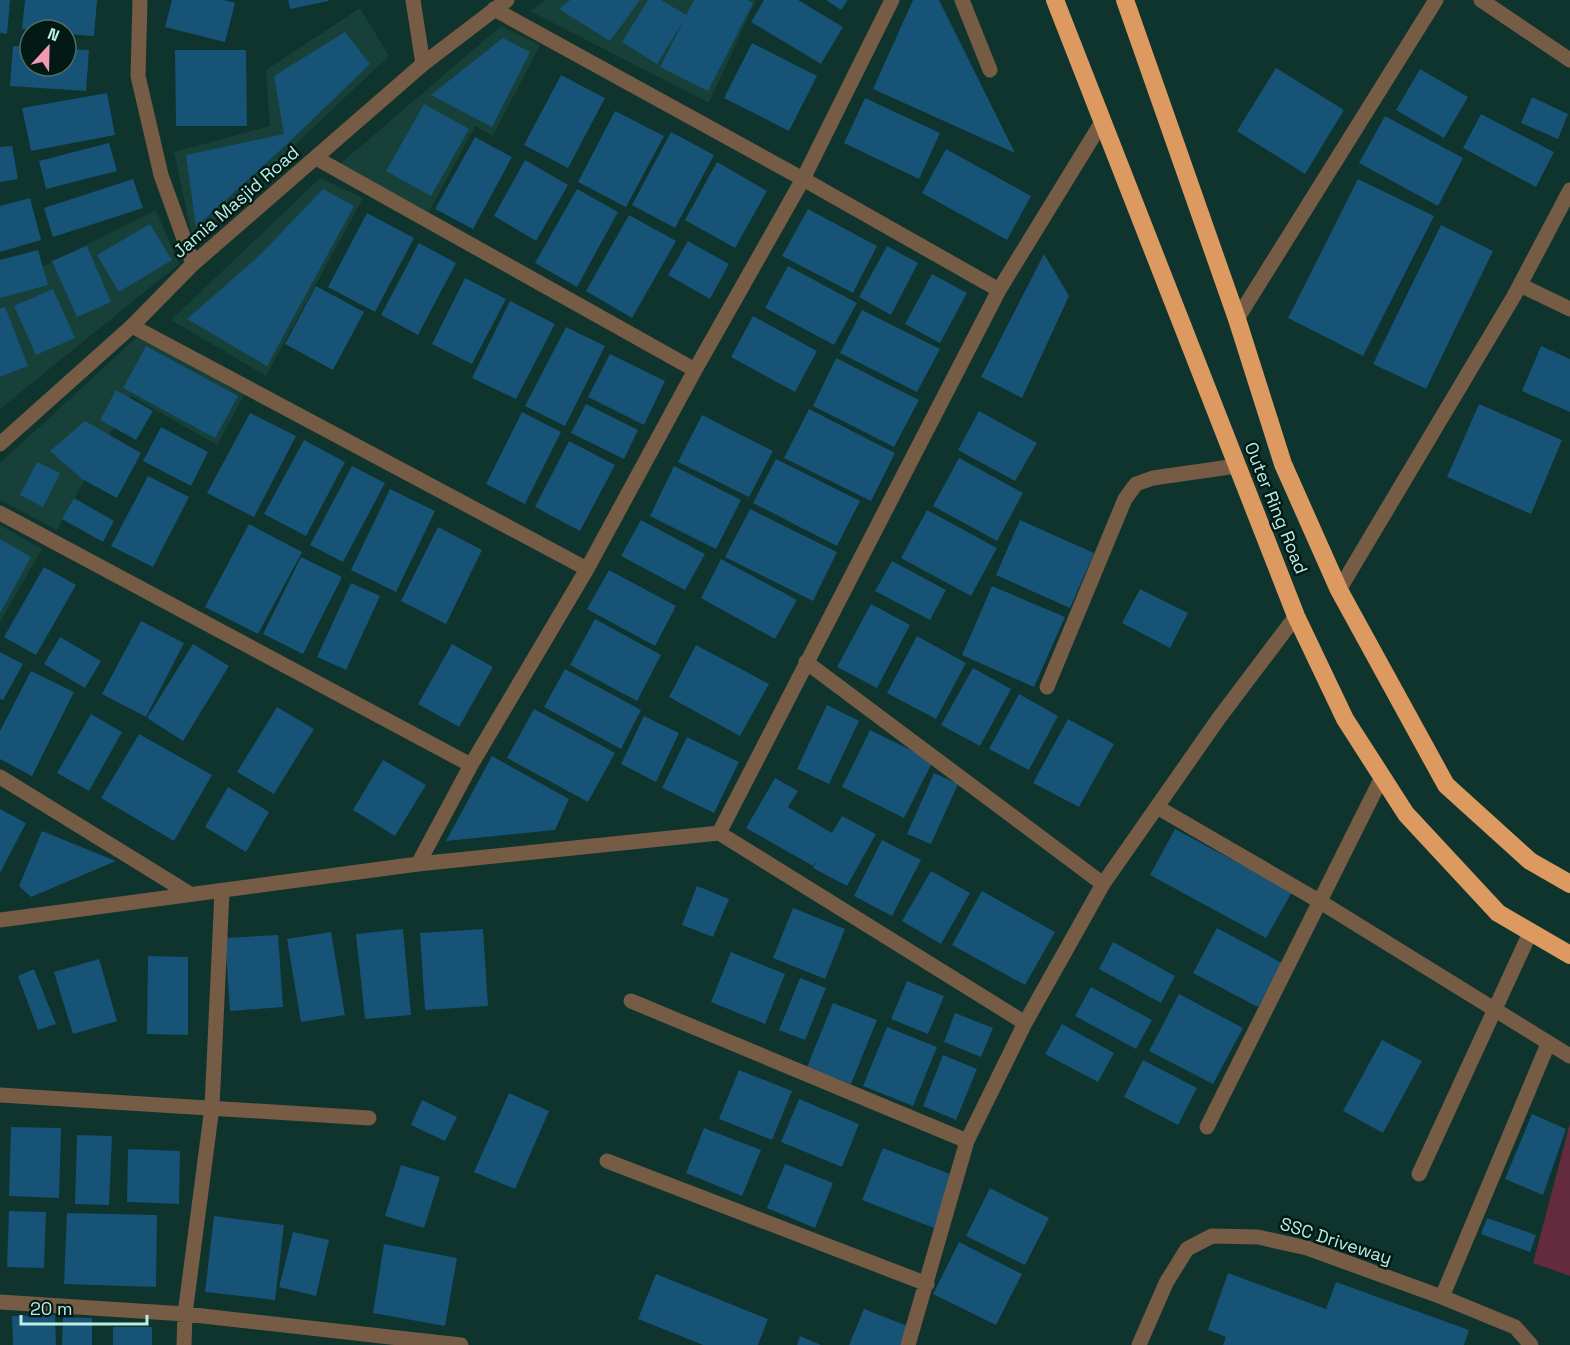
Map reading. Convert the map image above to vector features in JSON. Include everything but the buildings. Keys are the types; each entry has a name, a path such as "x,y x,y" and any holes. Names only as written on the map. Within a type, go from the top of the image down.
{"highway":[{"name":"Outer Ring Road","path":"1055,0 1296,616 1345,719 1406,814 1498,913 1570,955"},
{"name":"Outer Ring Road","path":"1125,0 1237,319 1283,465 1339,590 1446,785 1530,861 1570,884"}],"street":[{"path":"140,0 138,76 161,175 193,264"},
{"path":"413,0 423,64"},
{"path":"418,864 471,765 587,569 695,370 803,179 892,0"},
{"path":"962,0 990,70"},
{"path":"1237,319 1436,0"},
{"path":"1481,0 1570,60"},
{"path":"500,5 999,290"},
{"name":"Jamia Masjid Road","path":"0,444 132,326 193,264 423,64 500,5"},
{"path":"719,833 999,290 1102,122"},
{"path":"316,158 695,370"},
{"path":"1339,590 1520,285 1570,190"},
{"path":"1520,285 1570,309"},
{"path":"132,326 587,569"},
{"path":"1047,687 1125,499 1136,484 1153,478 1237,466"},
{"path":"0,513 471,765"},
{"path":"908,1345 967,1142 1025,1023 1103,884 1219,718 1296,616"},
{"path":"806,663 1103,884"},
{"path":"0,777 190,894"},
{"path":"1207,1127 1382,777"},
{"path":"1157,807 1319,901 1570,1056"},
{"path":"0,920 418,864 719,833 1025,1023"},
{"path":"184,1345 185,1314 212,1107 222,892"},
{"path":"1419,1174 1530,933"},
{"path":"631,1001 967,1142"},
{"path":"1442,1297 1548,1044"},
{"path":"0,1095 369,1118"},
{"path":"607,1161 927,1284"},
{"name":"SSC Driveway","path":"1139,1345 1166,1283 1187,1249 1212,1236 1258,1237 1307,1248 1442,1297 1515,1327 1532,1345"},
{"path":"0,1302 185,1314 461,1345"}],"shaded area":[{"path":"546,0 756,0 709,103 530,11"},
{"path":"360,8 389,56 193,241 174,152 270,126 266,70"},
{"path":"501,26 540,45 493,136 475,126 429,212 339,165"},
{"path":"320,178 363,198 266,376 171,320"},
{"path":"156,210 179,264 0,409 0,288"},
{"path":"138,336 244,395 217,445 131,396 57,530 0,500 0,463"},
{"path":"0,525 42,549 0,622"},
{"path":"1570,1123 1570,1276 1533,1263"}]}
